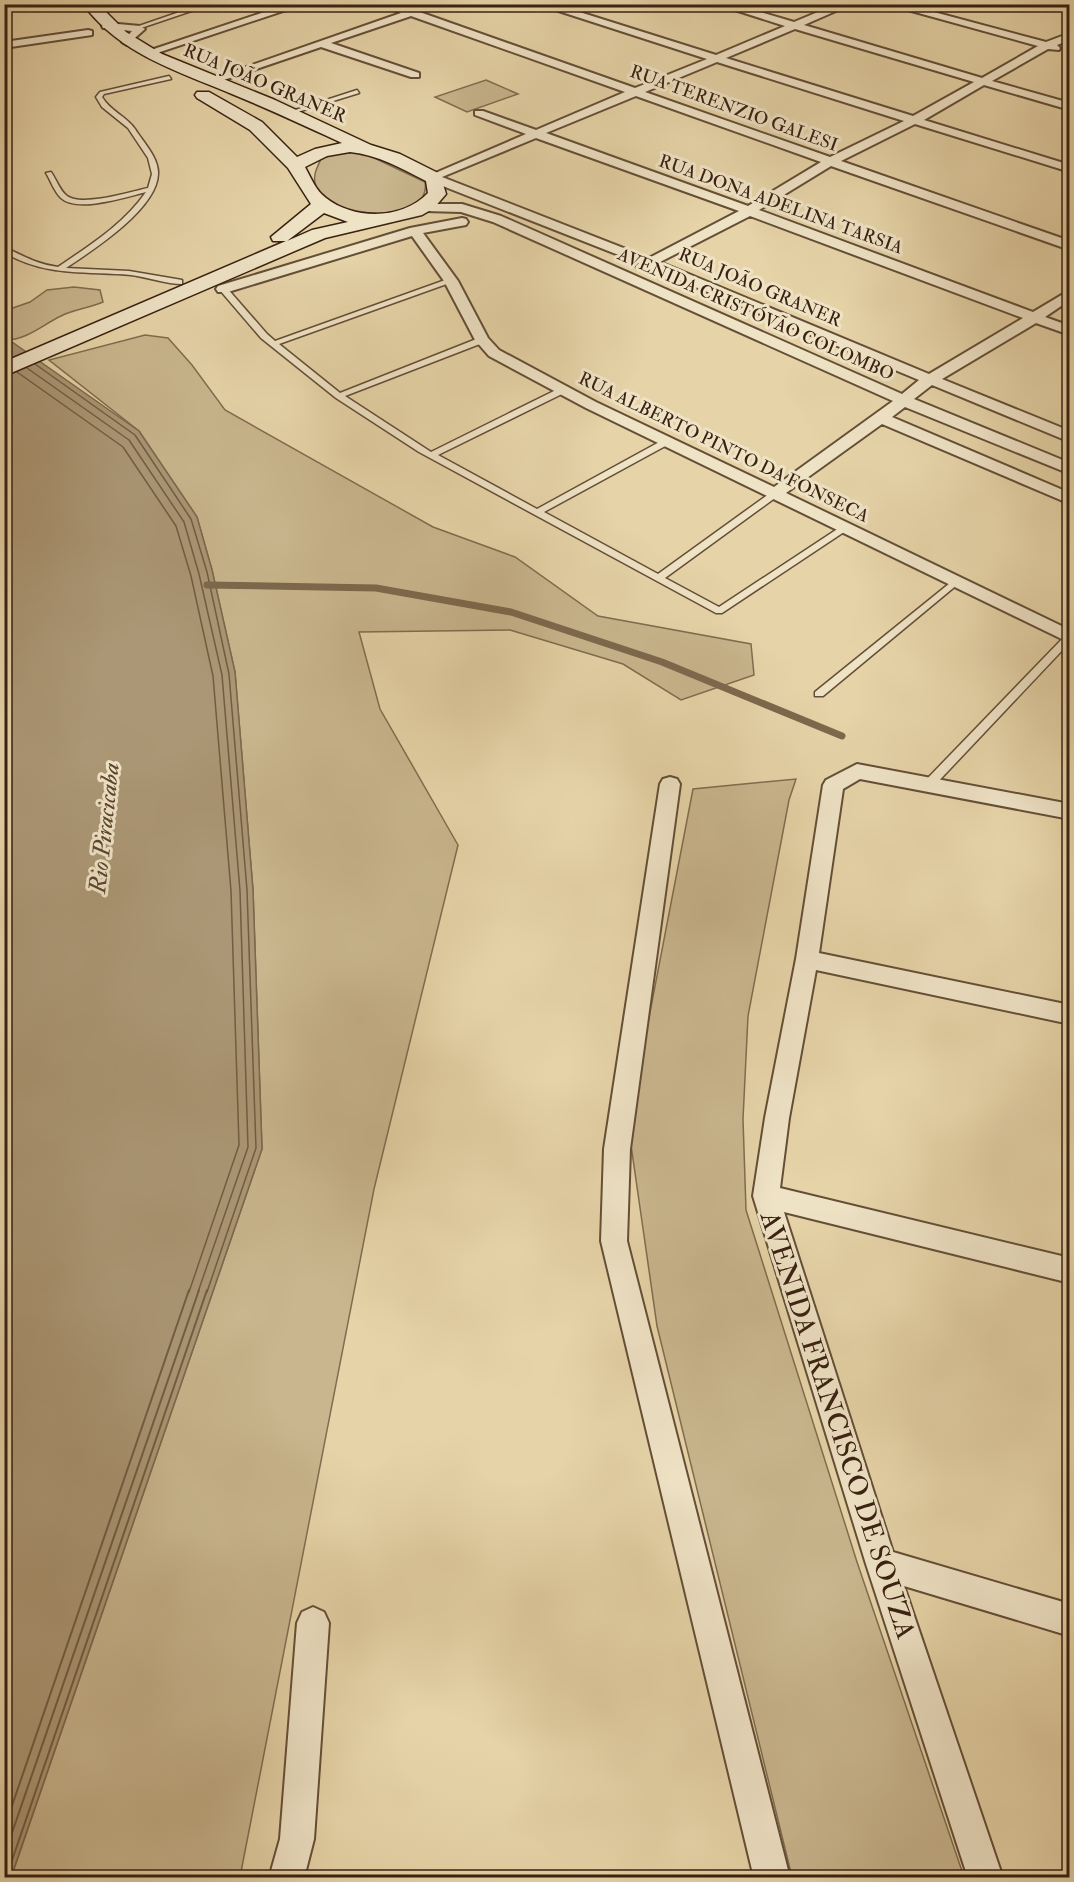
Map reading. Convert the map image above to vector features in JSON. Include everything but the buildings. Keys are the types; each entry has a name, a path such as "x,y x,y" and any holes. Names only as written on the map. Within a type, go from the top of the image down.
{"main road":[{"path":"90,4 107,26 127,42 147,53"},
{"path":"74,14 88,33 140,64 230,109 256,126 296,166 313,196 322,204 333,211 352,216 387,218"},
{"name":"RUA JOÃO GRANER","path":"147,53 214,80 433,177"},
{"path":"296,166 326,150 350,147 367,148"},
{"path":"4,359 55,341 319,234 414,212 425,207 437,195 433,177"},
{"path":"4,370 55,341 179,282 271,243 296,227 322,204"}],"street":[{"path":"147,53 299,4"},
{"name":"RUA TERENZIO GALESI","path":"386,4 1070,246"},
{"path":"542,4 1070,169"},
{"path":"721,4 1070,107"},
{"path":"433,177 847,4"},
{"path":"891,4 1070,52"},
{"path":"214,80 410,13"},
{"path":"107,26 140,29 127,42"},
{"path":"4,45 88,33"},
{"path":"565,250 630,268 652,263 749,211 829,162 913,120 1046,46 1070,36"},
{"path":"320,44 415,75"},
{"name":"RUA DONA ADELINA TARSIA","path":"479,113 749,211 1070,332"},
{"name":"RUA JOÃO GRANER","path":"433,177 652,263 1070,437"},
{"name":"AVENIDA CRISTÓVÃO COLOMBO","path":"425,207 462,208 479,212 902,400 1070,469"},
{"path":"223,289 416,231 462,222"},
{"name":"RUA ALBERTO PINTO DA FONSECA","path":"416,231 451,281 482,340 494,353 666,442 776,493 1069,637"},
{"path":"776,493 881,418 929,380 1070,294"},
{"name":"AVENIDA CRISTÓVÃO COLOMBO","path":"881,418 1070,499"},
{"name":"AVENIDA FRANCISCO DE SOUZA","path":"929,784 857,771 833,785 807,959 777,1118 766,1196 881,1564 987,1878"},
{"path":"670,784 617,1149 614,1241 772,1878"},
{"path":"929,784 1070,812"},
{"path":"807,959 1070,1015"},
{"path":"766,1196 1070,1270"},
{"path":"881,1564 1070,1620"},
{"path":"286,1878 297,1839 314,1623"},
{"path":"297,1839 305,1878"}],"lane":[{"path":"136,28 210,4"},
{"path":"59,270 132,216 151,189 153,163 130,127 104,106 99,97 102,93 117,88 169,78"},
{"path":"289,113 357,92"},
{"path":"50,173 66,198 73,200 105,199 151,189"},
{"path":"4,249 34,265 59,270 146,274 179,282"},
{"path":"273,344 451,281"},
{"path":"223,289 273,344 339,396 431,455 719,611 845,528"},
{"path":"339,396 482,340"},
{"path":"431,455 563,390"},
{"path":"536,513 666,442"},
{"path":"658,578 776,493"},
{"path":"819,694 955,582"},
{"path":"929,784 1069,637"}],"shaded area":[{"path":"486,80 518,94 467,112 435,97"},
{"path":"356,152 370,156 425,182 423,196 413,206 397,212 378,213 339,206 324,197 316,186 315,179 321,159 336,153"},
{"path":"74,287 100,290 103,302 65,314 20,338 5,340 4,311 30,302 47,290"},
{"path":"145,335 168,338 192,365 225,410 433,527 515,557 598,616 751,644 754,675 681,700 623,664 510,630 359,632 380,709 458,845 374,1189 240,1877 11,1878 262,1149 253,890 235,672 212,570 197,517 139,431 49,360"},
{"path":"796,779 789,800 748,1016 743,1119 746,1210 857,1562 964,1877 792,1877 657,1326 631,1145 646,1033 693,789"}],"water":[{"name":"Rio Piracicaba","path":"5,337 139,431 197,517 212,570 235,672 253,890 262,1149 11,1877 5,1878"}],"waterway":[{"path":"207,585 376,588 511,612 662,662 842,736"}]}
